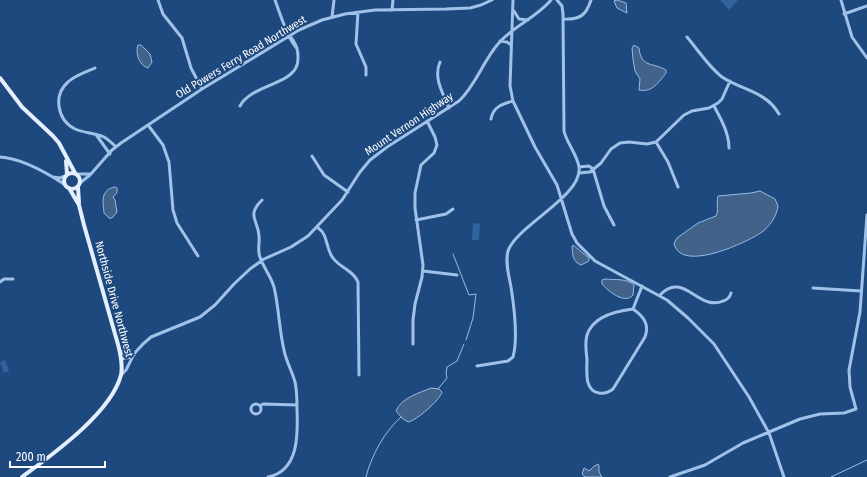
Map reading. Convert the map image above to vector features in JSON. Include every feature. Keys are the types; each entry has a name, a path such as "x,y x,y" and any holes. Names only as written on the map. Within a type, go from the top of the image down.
{"main road":[{"path":"1,78 22,107 59,143 67,166 64,184 73,189 79,185 80,179 64,155"},
{"path":"66,175 76,174"},
{"name":"Northside Drive Northwest","path":"79,185 79,205"},
{"name":"Northside Drive Northwest","path":"22,477 60,448 93,417 111,396 121,376 120,351 79,205 69,188"}],"street":[{"path":"158,0 163,14 182,38 191,68 202,89"},
{"path":"240,106 243,99 254,92 291,75 297,66 297,48 282,22 275,0"},
{"path":"332,17 334,0"},
{"path":"392,10 393,0"},
{"name":"Old Powers Ferry Road Northwest","path":"79,185 116,147 202,89 310,25 332,17 358,12 470,8 492,0"},
{"path":"513,0 514,10 510,86 513,101 535,147 553,176 562,199 572,234 577,243 601,266 660,295 688,318 714,344 749,397 769,433 784,477"},
{"name":"Mount Vernon Highway","path":"121,376 134,355 151,337 194,320 205,313 215,305 240,278 262,261 298,243 317,227 348,192 360,172 370,160 387,147 449,108 466,94 500,41 543,9 551,0"},
{"path":"477,366 508,361 513,357 514,317 507,263 508,252 516,240 562,199 573,185 579,173 579,167 564,130 563,19 562,6 558,0"},
{"path":"563,19 572,20 580,17 586,11 591,0"},
{"path":"841,0 852,37 867,58"},
{"path":"844,14 867,6"},
{"path":"514,10 518,17 528,20"},
{"path":"358,12 356,44 366,67 366,75"},
{"path":"687,37 717,72 730,81 760,95 776,109 779,114"},
{"path":"500,41 507,42 512,46"},
{"path":"440,62 437,71 437,79 449,108"},
{"path":"95,68 68,82 60,95 59,106 63,117 70,126 97,136 102,136 116,147"},
{"path":"579,173 590,172 601,163 611,149 620,143 629,142 647,144 656,142 684,115 692,111 714,106 722,99 730,81"},
{"path":"490,119 492,112 497,107 513,101"},
{"path":"714,106 725,128 729,148"},
{"path":"413,344 415,304 423,271 423,258 416,220 414,198 419,168 423,162 434,153 437,145 436,137 427,122"},
{"path":"148,125 163,146 169,162 173,210 177,223 198,256"},
{"path":"97,136 110,154"},
{"path":"656,142 668,162 678,187"},
{"path":"0,156 16,160 64,184"},
{"path":"312,156 324,175 348,192"},
{"path":"579,167 588,166 593,168"},
{"path":"593,168 604,206 614,225"},
{"path":"76,174 92,173"},
{"path":"50,176 60,178 66,175"},
{"path":"262,200 256,207 254,215 259,233 258,250 274,288 284,350 295,383 297,405 297,434 292,459 284,470 277,475 268,477"},
{"path":"416,220 446,214 453,209"},
{"path":"670,477 705,466 743,443 794,421 820,414 844,414 856,409 850,387 849,370 860,312 867,216"},
{"path":"317,227 325,235 333,258 353,273 358,282 359,375"},
{"path":"423,271 457,275"},
{"path":"0,282 4,279 12,279"},
{"path":"633,309 642,286"},
{"path":"660,295 668,288 677,286 708,302 716,303 726,300 731,293"},
{"path":"813,288 861,291"},
{"path":"633,309 641,315 645,321 647,329 645,337 613,389 605,393 596,392 590,388 587,380 586,341 588,333 594,324 606,315 633,309"},
{"path":"120,351 127,355 134,355"},
{"path":"121,359 134,355"},
{"path":"260,406 263,404 297,405"}],"shaded area":[{"path":"617,0 626,3 627,13 617,8 614,1"},
{"path":"720,0 738,0 729,10"},
{"path":"138,45 141,45 150,54 152,62 148,68 140,62 138,58"},
{"path":"634,45 639,48 642,59 645,62 666,70 666,73 658,83 648,90 639,90 640,79 635,71 633,59 632,48"},
{"path":"115,187 117,188 117,191 113,197 117,212 112,218 109,218 104,213 104,197 107,191"},
{"path":"760,191 775,199 778,206 772,221 762,232 730,248 715,253 701,256 688,256 679,252 674,243 677,238 698,223 716,216 718,196"},
{"path":"473,223 480,224 479,240 472,240"},
{"path":"573,245 589,258 589,261 581,265 574,260"},
{"path":"602,280 628,281 634,285 633,295 630,298 621,298 617,296 602,284"},
{"path":"5,360 9,371 4,373 0,362"},
{"path":"431,388 439,389 442,392 440,396 422,414 412,421 408,422 396,411 398,406 406,399"},
{"path":"598,464 599,472 602,477 585,477 582,474 584,468 589,471"}],"waterway":[{"path":"453,254 469,295 476,294 473,318 466,340"},
{"path":"438,389 447,378 447,367 457,361 464,344"},
{"path":"366,477 371,461 379,444 389,429 401,417"},
{"path":"831,477 867,460"}]}
